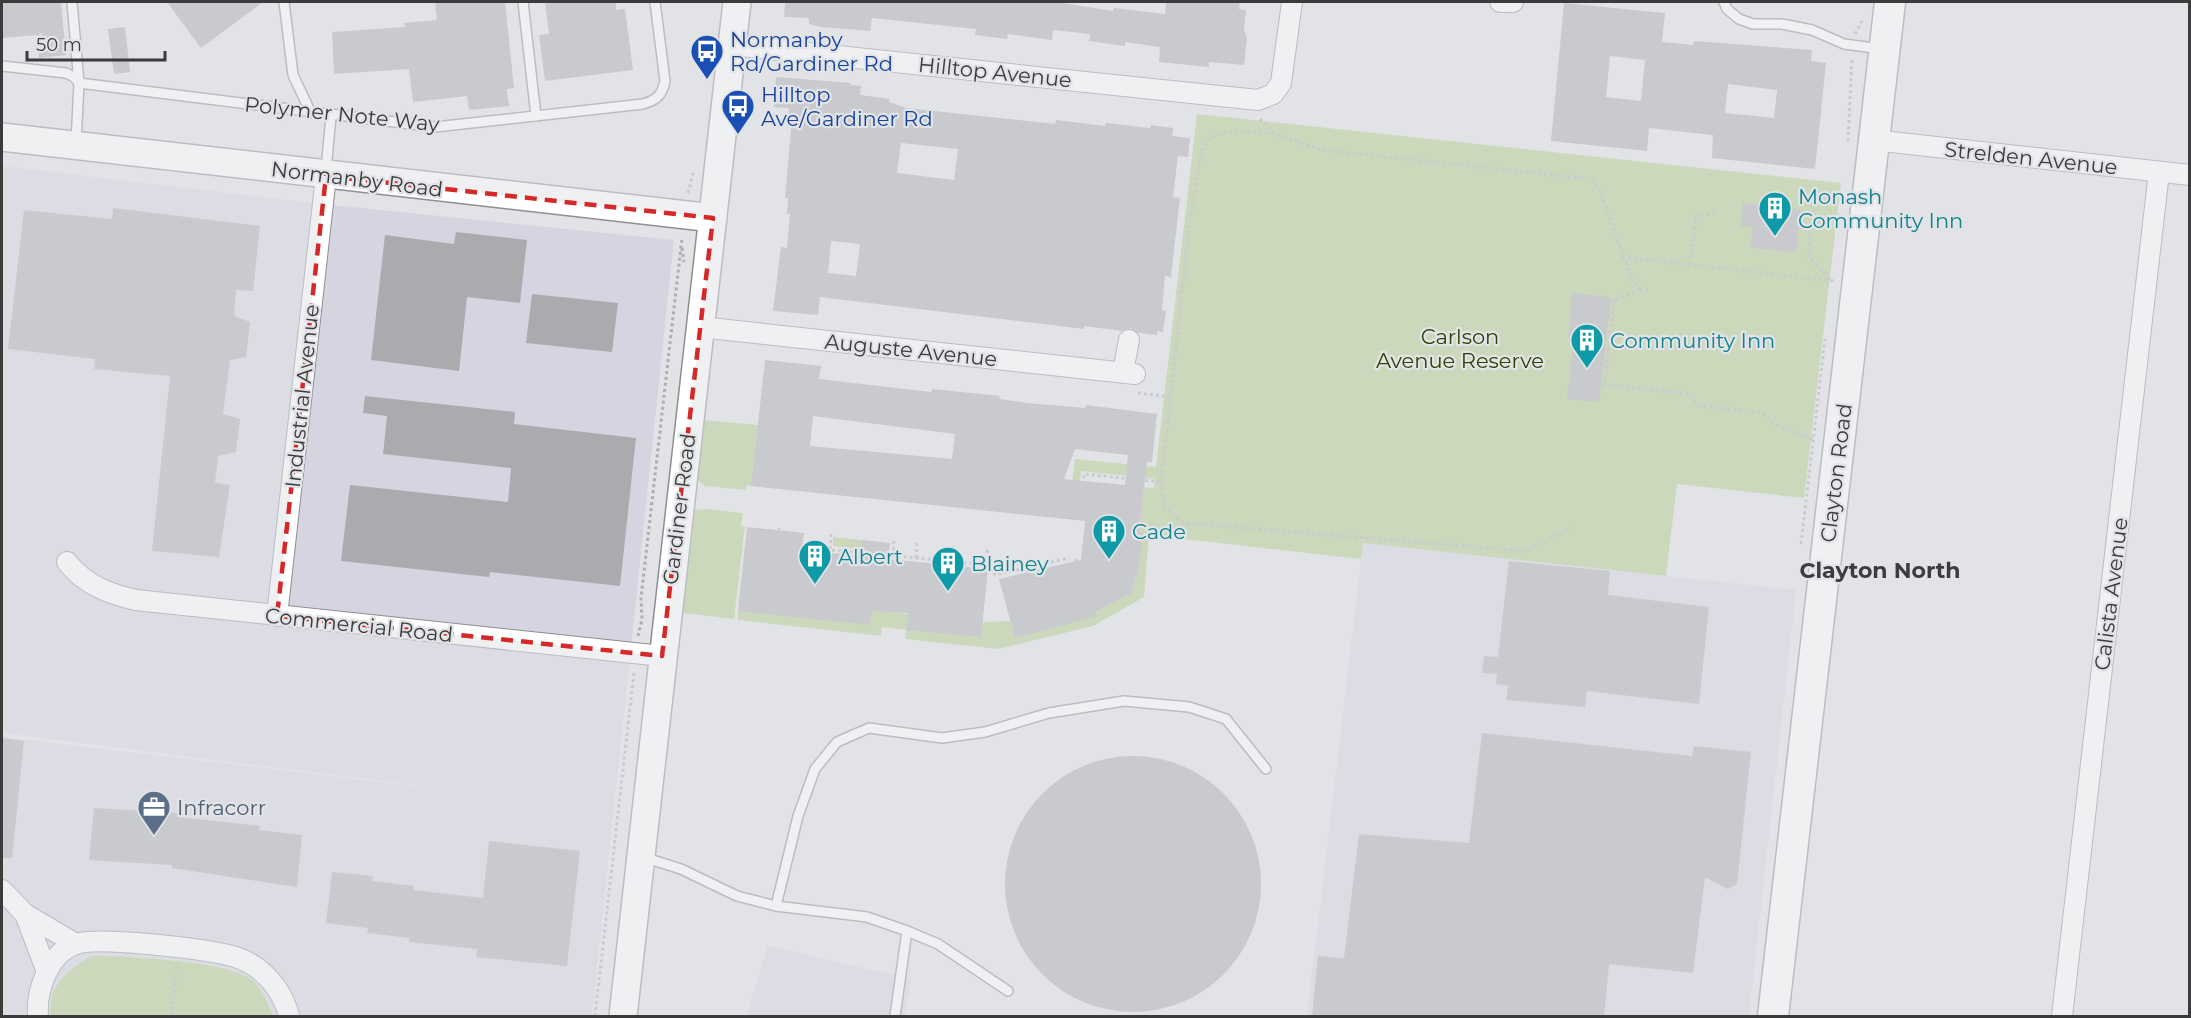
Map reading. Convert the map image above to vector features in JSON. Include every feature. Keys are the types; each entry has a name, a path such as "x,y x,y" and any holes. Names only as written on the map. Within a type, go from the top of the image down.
{"main road":[{"name":"Clayton Road","path":"1773,1017 1838,448 1845,282 1866,219 1890,2"}],"street":[{"name":"Gardiner Road","path":"623,1017 737,2"},
{"path":"1258,100 1274,94 1281,83 1292,2"},
{"path":"1500,2 1513,2"},
{"name":"Hilltop Avenue","path":"732,45 1258,100"},
{"name":"Normanby Road","path":"2,137 326,176 713,218"},
{"name":"Strelden Avenue","path":"1874,140 2190,175"},
{"name":"Calista Avenue","path":"2062,1017 2159,172"},
{"name":"Industrial Avenue","path":"277,616 326,176"},
{"name":"Auguste Avenue","path":"700,327 1129,373 1129,340"},
{"name":"Commercial Road","path":"67,562 85,580 120,597 277,616 662,656"},
{"path":"2,890 26,914 76,944"},
{"path":"26,914 47,972"},
{"path":"38,1017 38,993 47,972 59,955 76,944 116,942 229,955 255,966 274,982 285,1001 289,1017"}],"lane":[{"path":"72,2 79,83 76,146"},
{"path":"284,2 293,75 311,113"},
{"path":"523,2 536,116"},
{"name":"Polymer Note Way","path":"2,66 66,73 79,83 331,116 435,127 643,104 655,100 662,93 665,81 655,2"},
{"path":"1724,2 1727,9 1739,19 1753,24 1782,24 1812,30 1844,44 1884,50"},
{"path":"326,176 331,116"},
{"path":"776,906 798,816 815,769 837,742 869,728 942,738 984,732 1049,713 1124,701 1189,707 1226,719 1266,769"},
{"path":"640,856 681,869 737,896 776,906 867,917 907,931 938,944 1008,991"},
{"path":"895,1017 907,931"}],"path":[{"path":"1258,100 1258,116 1274,133"},
{"path":"1570,528 1525,551 1183,523 1164,506 1161,482 1170,397 1190,219 1202,149 1210,137 1226,132 1274,133 1321,150 1591,179 1600,190 1631,279 1641,289"},
{"path":"1690,265 1696,216 1717,213"},
{"path":"1845,282 1809,258 1810,231 1823,219 1841,214 1866,219"},
{"path":"642,619 642,586 682,243"},
{"path":"1622,257 1845,282"},
{"path":"1649,290 1641,289 1612,301 1604,385 1690,394 1698,406 1761,412 1775,425 1838,448"},
{"path":"1165,396 1170,397"},
{"path":"1079,520 1084,474 1161,482"},
{"path":"831,534 830,550 991,565"},
{"path":"893,556 894,540"},
{"path":"916,558 917,543"},
{"path":"952,563 953,546"},
{"path":"987,550 995,575 1069,558"},
{"path":"595,1017 634,680"},
{"path":"171,1017 178,949"}],"highlighted area":[{"path":"326,176 713,218 662,656 277,616"}],"shaded area":[{"path":"2,166 313,203 674,240 592,1016 2,1016 2,737 510,797 2,733"},
{"path":"1363,543 1796,590 1749,1016 1307,1016"},
{"path":"768,946 911,979 904,1016 746,1016"}],"green space":[{"name":"Carlson Avenue Reserve","path":"1197,114 1841,183 1804,498 1677,484 1666,576 1363,543 1361,559 1149,535 1144,597 1093,626 998,649 905,639 906,630 981,636 983,622 1010,621 1015,638 1096,615 1095,612 1132,593 1135,577 1137,577 1143,533 1139,532 1144,487 1154,488 1155,479 1081,471 1077,507 1069,506 1075,459 1156,467"},
{"path":"704,420 758,425 751,486 746,485 746,490 705,486 698,480"},
{"path":"695,510 743,513 741,526 745,526 734,619 683,613"},
{"path":"833,537 862,540 861,549 833,546"},
{"path":"872,610 908,614 906,630 882,627 881,636 738,620 738,611"},
{"path":"92,956 176,961 222,968 252,980 265,997 273,1016 51,1016 50,1005 56,987 68,973"}],"building":[{"path":"2,2 61,2 66,55 39,58 37,35 2,38"},
{"path":"167,2 263,2 201,48"},
{"path":"435,2 505,2 514,88 507,89 509,106 469,110 467,96 413,102 409,69 334,74 332,32 405,27 404,23 437,20"},
{"path":"545,2 616,2 616,10 625,9 633,70 545,81 539,35 549,34"},
{"path":"785,2 1056,2 1113,11 1114,8 1165,14 1166,2 1240,2 1239,9 1246,10 1244,29 1247,38 1244,65 1209,62 1209,67 1159,62 1160,47 1125,42 1125,46 1089,41 1090,34 1053,30 1052,40 1008,34 1007,39 975,35 976,29 872,18 870,31 821,27 809,24 809,18 784,17"},
{"path":"1564,3 1665,13 1662,42 1693,45 1694,41 1812,50 1811,61 1826,63 1815,169 1712,158 1713,135 1649,128 1647,151 1551,141","holes":["1610,56 1645,60 1641,101 1606,97","1728,84 1777,90 1774,118 1725,113"]},
{"path":"125,27 130,72 114,74 108,29"},
{"path":"776,77 851,83 851,85 861,86 860,95 890,99 889,102 906,108 1055,124 1056,120 1105,126 1106,123 1173,128 1172,136 1190,138 1188,157 1178,156 1173,197 1180,198 1171,277 1165,276 1162,310 1166,311 1163,332 1157,331 1157,335 1138,333 1131,328 1122,331 1084,326 1084,329 820,297 818,315 773,311 781,247 787,248 790,214 787,214 788,198 785,198 792,119 788,119 789,108 774,107","holes":["901,143 958,149 954,180 897,173","831,241 860,244 856,276 828,273"]},
{"name":"Monash Community Inn","path":"1743,203 1801,210 1796,252 1751,248 1753,227 1740,226"},
{"path":"113,208 260,226 253,291 236,290 234,316 250,322 246,357 230,360 223,414 240,419 236,452 218,456 215,483 230,485 219,557 152,551 170,376 94,369 95,359 8,349 24,210 112,219"},
{"path":"456,232 527,240 520,303 467,297 459,371 371,360 385,235 454,244"},
{"name":"Community Inn","path":"1572,293 1611,297 1599,402 1567,399 1574,338 1568,337"},
{"path":"532,294 618,303 612,352 526,343"},
{"path":"765,360 821,366 819,379 931,392 932,389 1000,396 999,399 1028,403 1085,408 1086,405 1157,414 1152,462 1147,462 1139,532 1143,533 1137,578 1135,577 1132,593 1095,612 1097,616 1015,638 999,579 1081,560 1085,521 751,486","holes":["813,416 955,434 952,459 810,446","1075,449 1128,455 1125,485 1064,479"]},
{"path":"365,396 515,412 514,424 636,438 620,586 490,572 489,577 341,561 350,485 508,502 511,468 383,454 387,416 363,413"},
{"name":"Albert","path":"747,527 804,533 802,550 860,556 862,540 890,543 888,559 988,569 981,637 906,630 908,613 872,611 870,625 738,611"},
{"path":"1509,561 1610,571 1608,595 1709,607 1699,704 1587,691 1585,707 1506,700 1508,685 1496,684 1497,674 1482,673 1484,656 1498,657"},
{"path":"1482,733 1692,756 1694,746 1751,752 1737,884 1727,889 1705,877 1693,973 1609,964 1604,1017 1312,1017 1318,956 1344,958 1359,834 1469,843"},
{"path":"2,738 24,741 12,858 2,858"},
{"path":"1120,756 1146,756 1182,765 1204,777 1224,793 1240,813 1252,835 1259,859 1261,884 1259,909 1252,933 1240,955 1224,975 1204,991 1182,1003 1146,1012 1120,1012 1084,1003 1062,991 1042,975 1026,955 1014,933 1005,897 1005,871 1014,835 1026,813 1042,793 1062,777 1084,765"},
{"path":"94,808 177,813 177,817 260,826 259,830 302,835 297,887 172,868 172,865 89,860"},
{"path":"489,841 580,851 567,966 476,957 477,949 409,942 409,938 367,933 368,928 326,923 332,872 373,876 372,881 414,886 413,890 483,898"}],"place":[{"name":"Normanby Rd/Gardiner Rd","path":"707,80"},
{"name":"Hilltop Ave/Gardiner Rd","path":"738,135"},
{"name":"Monash Community Inn","path":"1775,237"},
{"name":"Community Inn","path":"1587,369"},
{"name":"Cade","path":"1109,560"},
{"name":"Albert","path":"815,585"},
{"name":"Blainey","path":"948,592"},
{"name":"Infracorr","path":"154,836"}],"district":[{"name":"Clayton North","path":"1880,570"}]}
